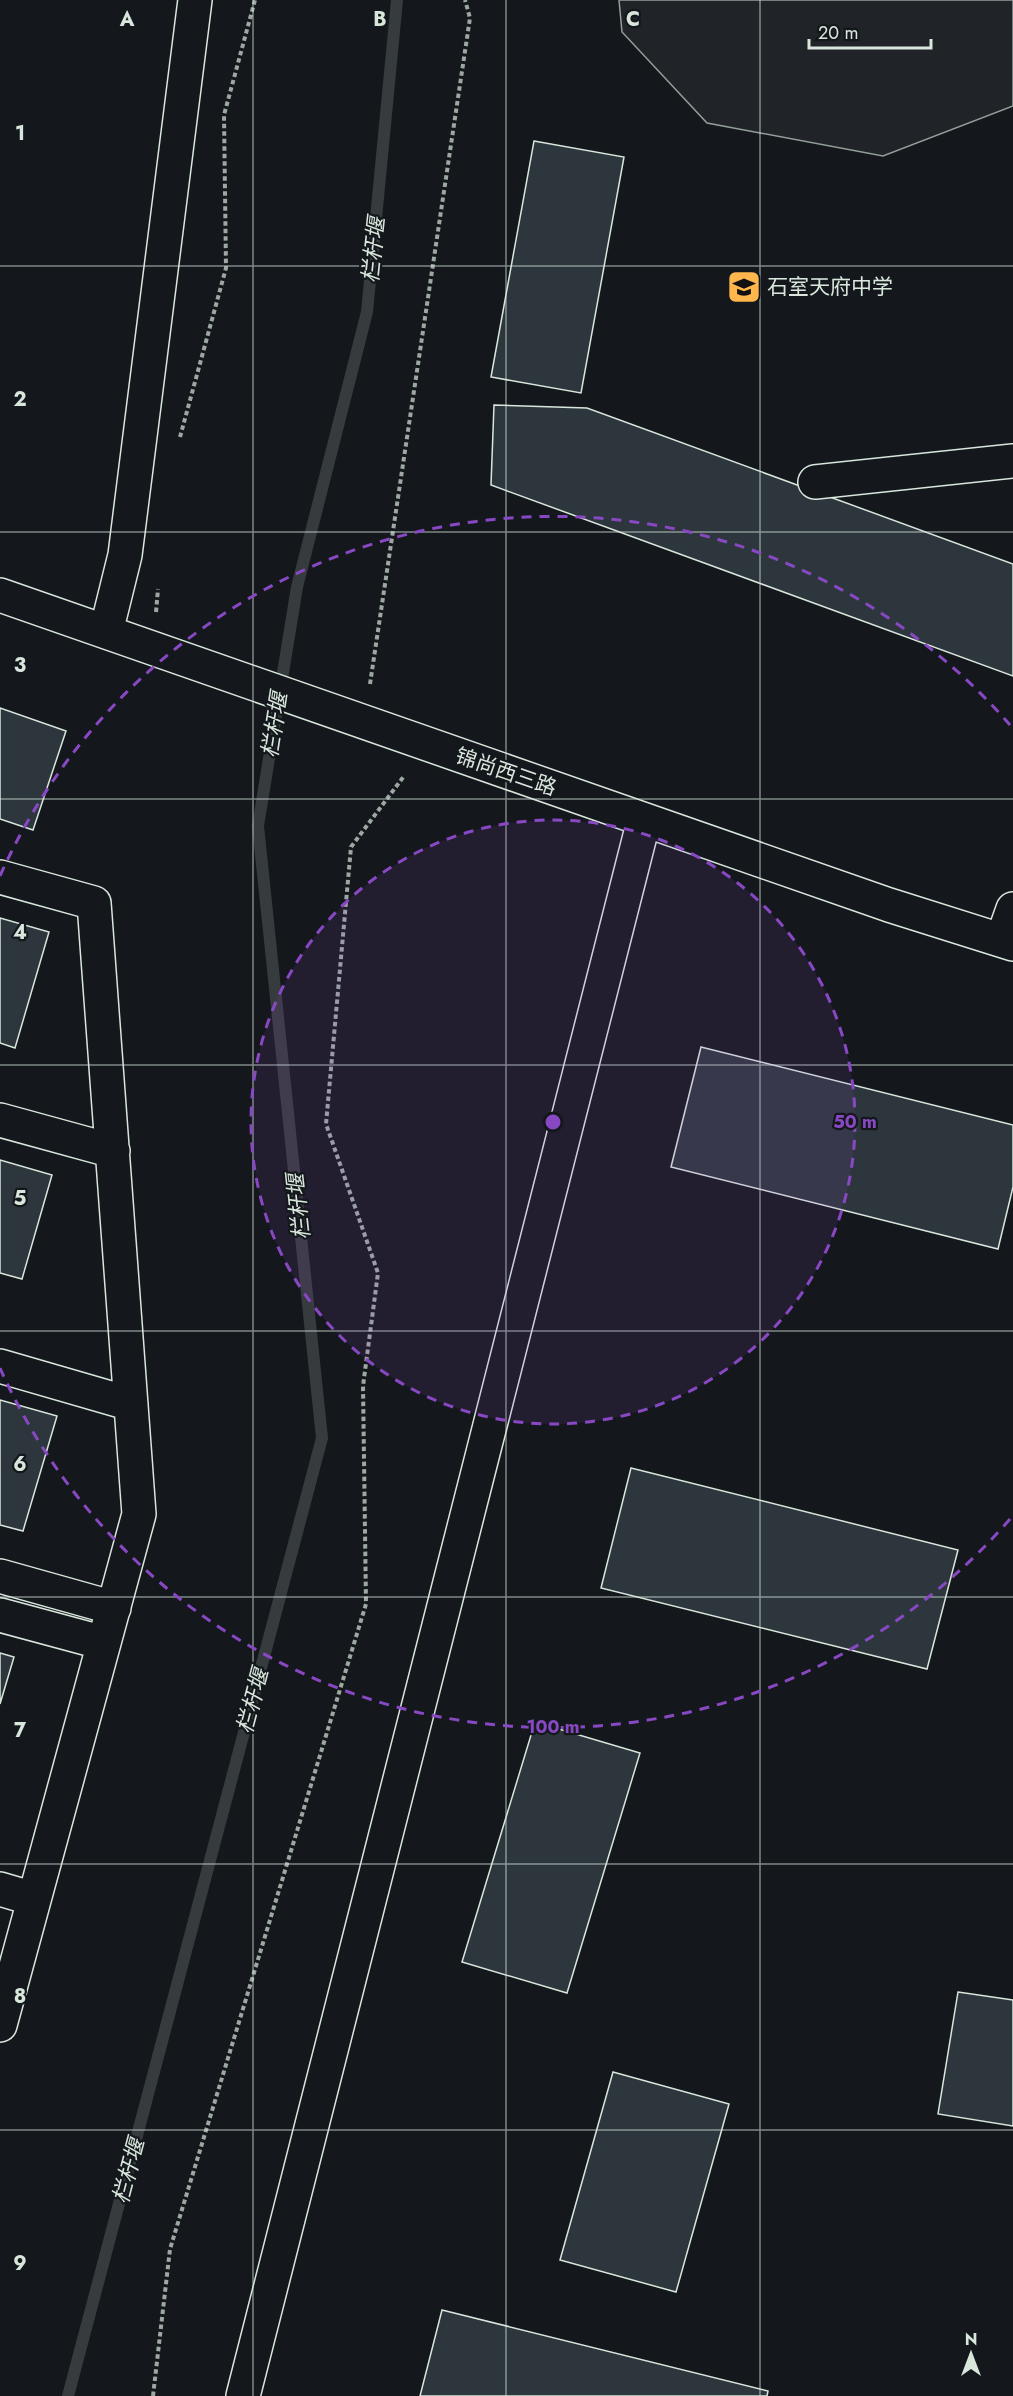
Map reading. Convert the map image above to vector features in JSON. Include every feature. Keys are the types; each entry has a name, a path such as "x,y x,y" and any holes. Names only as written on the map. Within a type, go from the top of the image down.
{"street":[{"path":"106,632 125,555 195,0"},
{"path":"815,482 1013,461"},
{"name":"锦尚西三路","path":"0,595 889,906 1008,942"},
{"path":"243,2396 644,820"},
{"path":"0,877 94,903 139,1514 0,2025"},
{"path":"1008,942 1013,909"},
{"path":"0,1120 113,1151"},
{"path":"0,1366 131,1404"},
{"path":"0,1576 114,1608"},
{"path":"0,1615 104,1643"},
{"path":"0,1889 34,1899"}],"path":[{"path":"179,441 226,268 224,115 255,0"},
{"path":"364,722 470,18 465,0"},
{"path":"152,648 159,579"},
{"path":"153,2396 170,2249 366,1604 363,1386 378,1273 326,1124 351,847 428,745"}],"shaded area":[{"path":"619,0 1013,0 1013,106 883,156 707,123 622,32"}],"building":[{"path":"534,141 624,157 581,393 491,377"},
{"path":"494,405 587,408 1013,564 1013,676 491,485"},
{"path":"0,708 66,731 33,830 0,819"},
{"path":"0,918 49,932 15,1048 0,1043"},
{"path":"701,1047 1013,1125 1013,1187 998,1249 671,1167"},
{"path":"0,1160 52,1175 22,1279 0,1273"},
{"path":"0,1400 57,1416 23,1531 0,1525"},
{"path":"631,1468 958,1550 927,1669 601,1588"},
{"path":"0,1653 14,1657 0,1704"},
{"path":"535,1722 640,1753 567,1993 462,1962"},
{"path":"958,1992 1013,2000 1013,2126 938,2114"},
{"path":"613,2072 729,2104 676,2292 560,2260"},
{"path":"442,2310 768,2391 767,2396 420,2396"}],"waterway":[{"name":"栏杆堰","path":"68,2396 322,1438 258,826 297,587 367,312 397,0"}],"place":[{"name":"石室天府中学","path":"744,287"}]}
